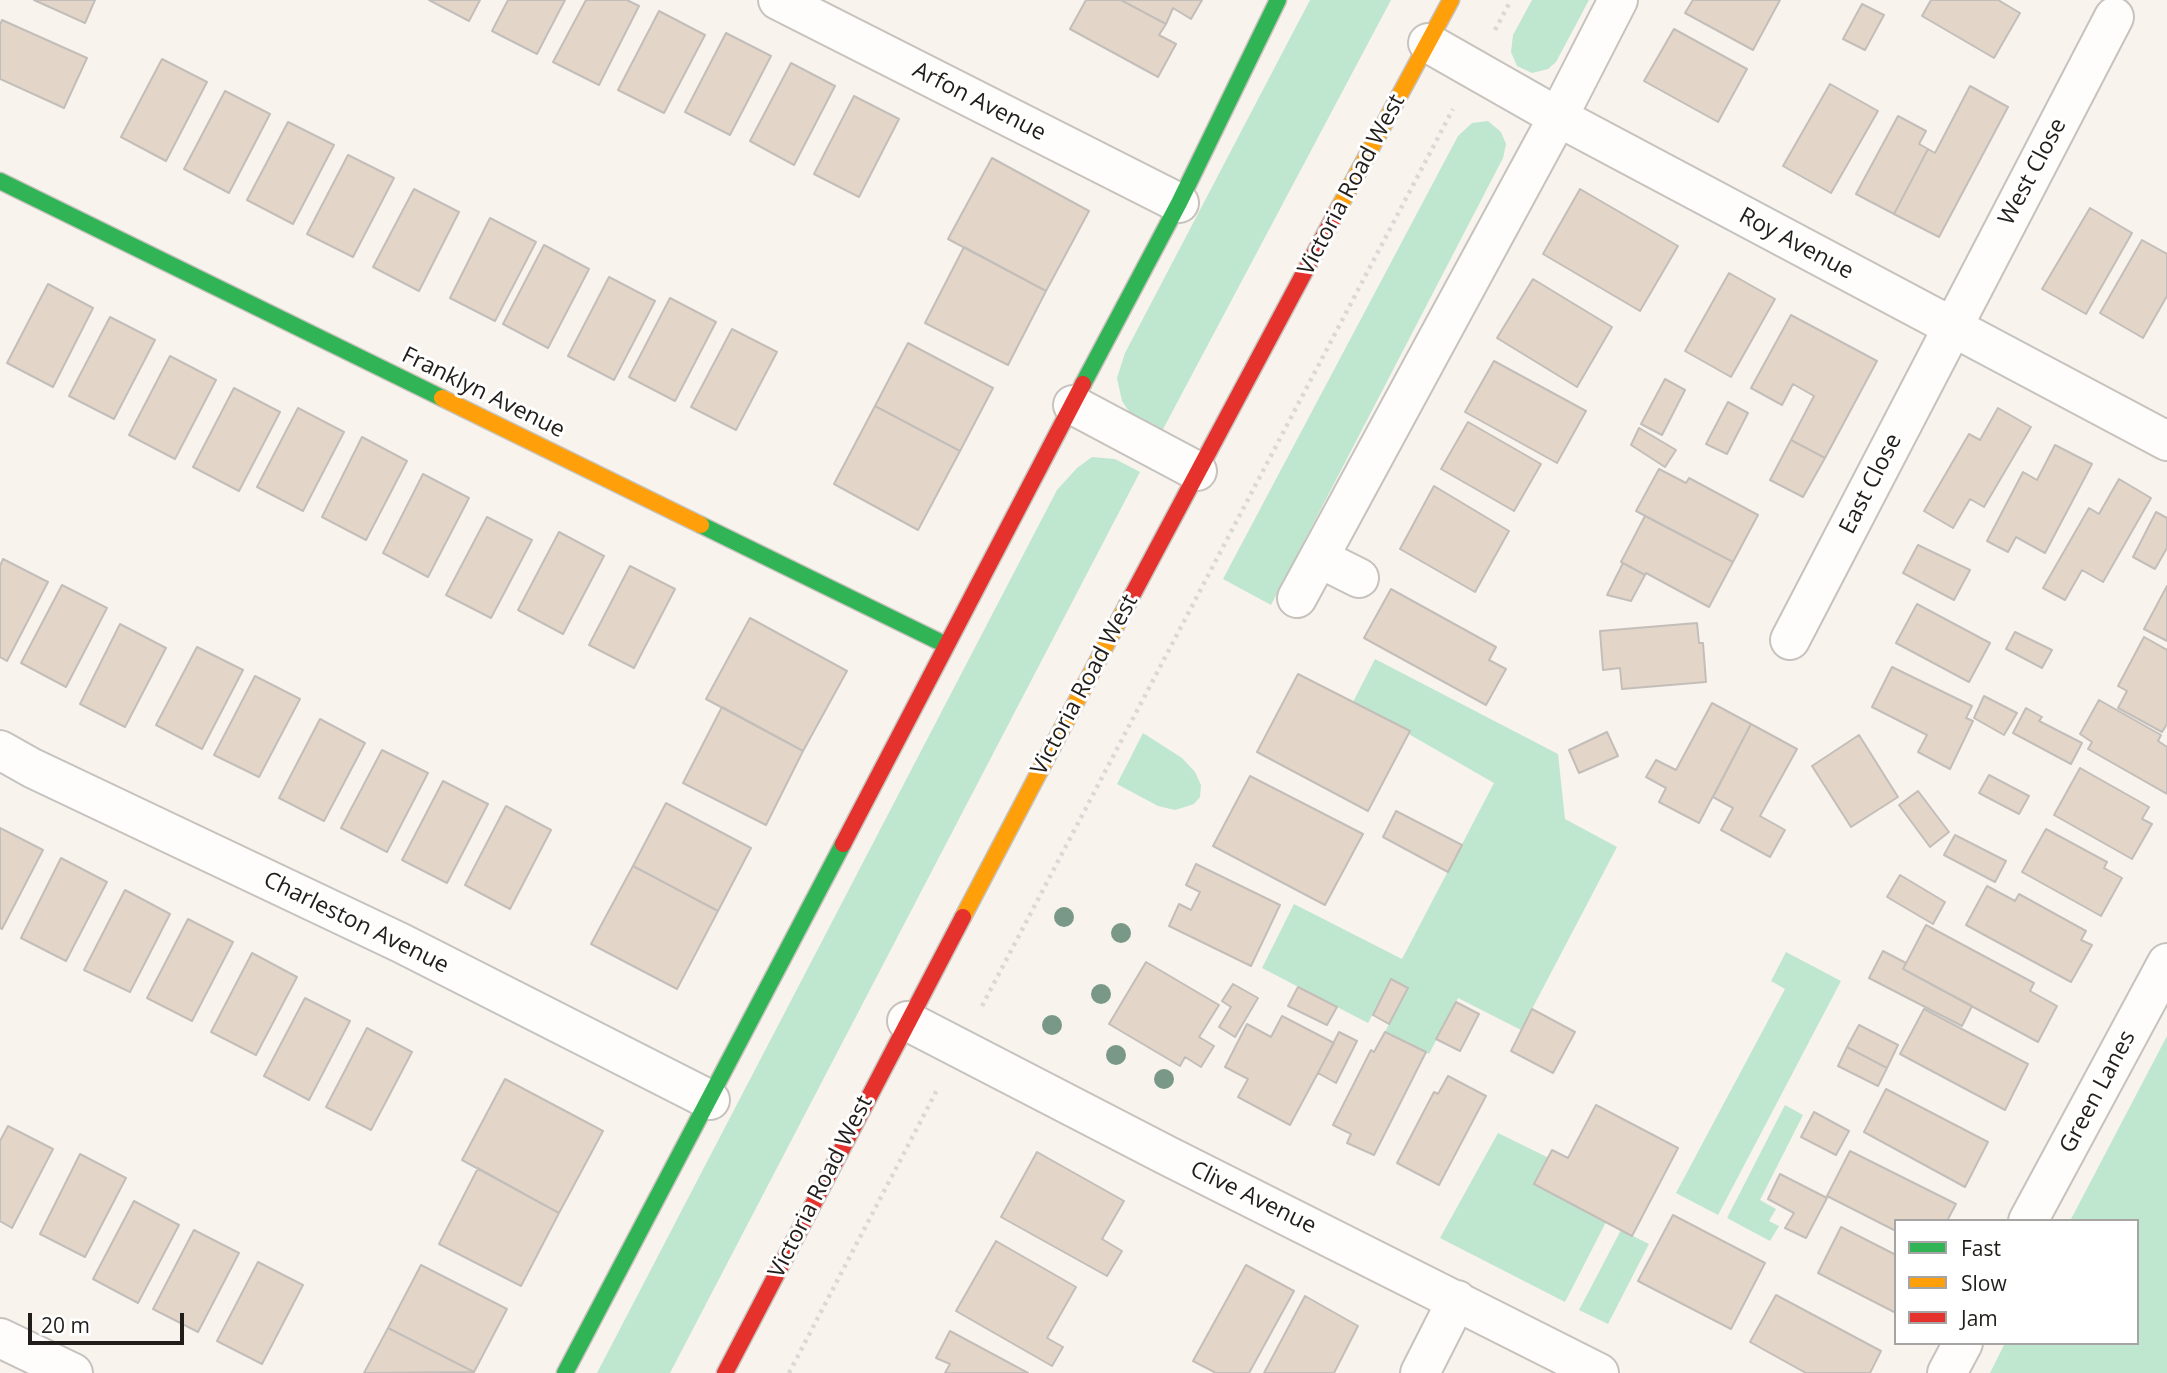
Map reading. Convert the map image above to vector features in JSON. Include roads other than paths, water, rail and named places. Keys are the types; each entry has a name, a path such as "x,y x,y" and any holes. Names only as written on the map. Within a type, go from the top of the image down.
{"street":[{"name":"Arfon Avenue","path":"778,0 1179,203"},
{"path":"565,1373 1179,203 1278,0"},
{"name":"Victoria Road West","path":"724,1373 1197,471 1451,0"},
{"path":"1297,598 1558,117 1618,0"},
{"name":"West Close","path":"1951,328 2114,17"},
{"name":"Roy Avenue","path":"1428,43 1558,117 2167,441"},
{"name":"Franklyn Avenue","path":"0,181 946,645"},
{"name":"East Close","path":"1790,640 1951,328"},
{"path":"1073,405 1197,471"},
{"path":"1319,558 1359,578"},
{"name":"Charleston Avenue","path":"0,750 32,768 401,943 710,1100"},
{"name":"Green Lanes","path":"2029,1219 2167,963"},
{"name":"Clive Avenue","path":"907,1021 1166,1155 1600,1373"},
{"path":"1420,1373 1457,1300"},
{"path":"1947,1373 1962,1345"},
{"path":"4,1349 73,1373"}]}
